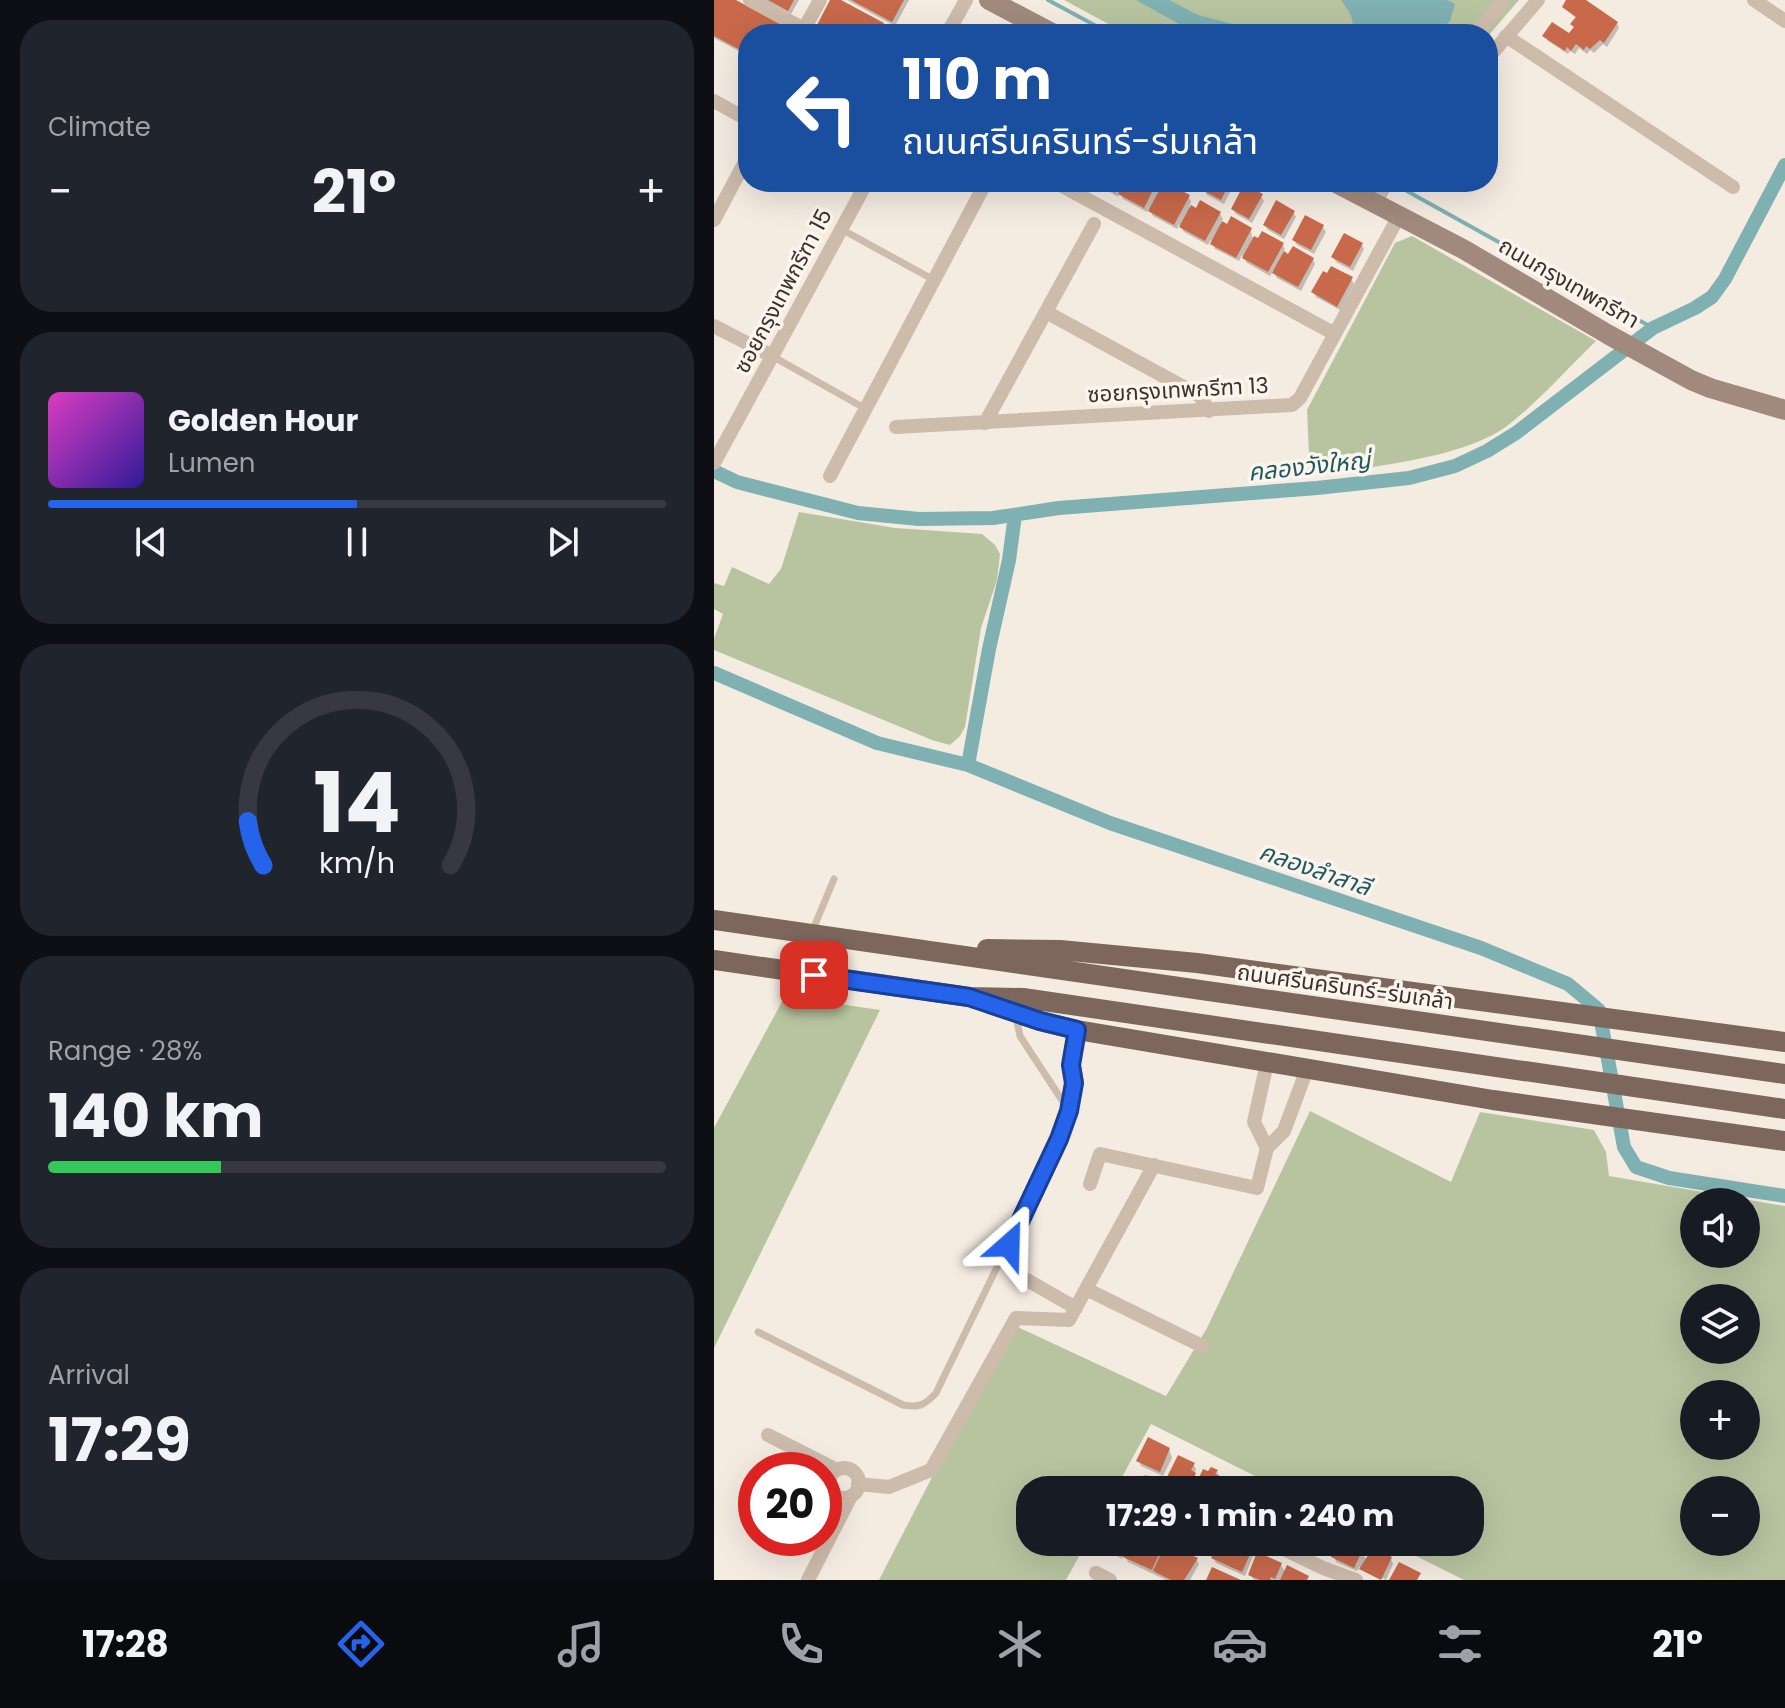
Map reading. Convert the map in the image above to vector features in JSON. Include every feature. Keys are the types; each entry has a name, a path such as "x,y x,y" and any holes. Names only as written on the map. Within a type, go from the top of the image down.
{"main road":[{"path":"989,0 1035,24"},
{"name":"ถนนกรุงเทพกรีฑา","path":"1356,192 1463,249 1691,380 1785,410"},
{"name":"ถนนศรีนครินทร์-ร่มเกล้า","path":"714,920 1785,1074"},
{"name":"ถนนศรีนครินทร์-ร่มเกล้า","path":"899,947 1060,950 1197,963 1785,1042"},
{"path":"717,965 969,997 1023,998 1785,1109"},
{"path":"969,997 1077,1030 1526,1104 1785,1141"}],"street":[{"path":"750,0 794,24"},
{"path":"811,24 820,0"},
{"path":"953,24 966,0"},
{"path":"1484,24 1504,0"},
{"path":"1498,46 1538,0"},
{"path":"1754,0 1785,21"},
{"path":"1506,36 1733,187"},
{"path":"714,101 738,114"},
{"path":"715,215 738,174"},
{"name":"ซอยกรุงเทพกรีฑา 15","path":"714,463 861,192"},
{"path":"830,476 981,192"},
{"path":"1073,192 1335,334"},
{"path":"1375,203 1381,192"},
{"name":"ซอยกรุงเทพกรีฑา 13","path":"896,427 1292,405 1300,398 1399,216"},
{"path":"985,423 1094,224"},
{"path":"1046,312 1200,396 1209,411"},
{"path":"714,326 772,356"},
{"path":"1267,1063 1254,1122 1267,1148"},
{"path":"1090,1184 1100,1154 1257,1188 1267,1148 1284,1131 1307,1069"},
{"path":"842,1498 855,1490 889,1487 931,1470 1016,1318 1069,1320 1154,1165"},
{"path":"1027,1280 1076,1308"},
{"path":"1086,1289 1202,1346"},
{"path":"768,1435 802,1452"},
{"path":"808,1580 855,1490 851,1471 842,1470"},
{"path":"1292,1556 1322,1574 1356,1580"},
{"path":"1096,1573 1110,1580"}],"lane":[{"path":"841,229 934,280"},
{"path":"772,356 866,409"},
{"path":"811,934 834,879"},
{"path":"1015,1013 1020,1036 1069,1111"},
{"path":"758,1332 903,1405 915,1407 927,1404 936,1393 997,1272 1059,1139 1069,1111 1074,1083 1071,1065 1077,1030"}],"green space":[{"path":"1064,0 1519,0 1498,24 1108,24"},
{"path":"1412,236 1596,341 1530,407 1488,437 1465,447 1412,460 1310,475 1307,410 1395,243"},
{"path":"799,512 895,528 982,534 995,545 1000,554 997,580 981,628 965,727 950,745 714,650 714,639 723,614 714,609 714,583 724,586 732,567 769,584 781,569"},
{"path":"785,996 880,1010 714,1348 714,1128"},
{"path":"1310,1111 1451,1182 1480,1112 1594,1130 1606,1152 1609,1176 1680,1188 1680,1268 1760,1268 1760,1202 1785,1206 1785,1580 1464,1580 1416,1556 1484,1556 1484,1476 1255,1476 1151,1424 1123,1476 1016,1476 1016,1556 1079,1556 1066,1580 879,1580 1011,1324 1166,1396 1207,1328"}],"water":[{"path":"1136,0 1169,0 1198,15 1233,24 1179,24"},
{"path":"1341,0 1447,0 1455,4 1447,24 1353,24"}],"building":[{"path":"714,0 736,0 781,24 738,24 738,49 714,36"},
{"path":"768,0 794,0 788,11"},
{"path":"830,0 841,0 884,23 883,24 818,24"},
{"path":"851,0 904,0 892,22"},
{"path":"1566,0 1586,0 1618,22 1604,43 1600,40 1584,50 1576,44 1571,51 1567,47 1565,51 1542,36 1552,22 1569,33 1574,27 1570,24 1576,17 1562,7"},
{"path":"1119,192 1152,192 1144,208"},
{"path":"1158,192 1184,192 1190,195 1174,225 1148,211"},
{"path":"1206,192 1225,192 1221,200"},
{"path":"1240,192 1263,194 1249,219 1231,209"},
{"path":"1200,200 1221,212 1205,241 1179,227 1191,205 1196,208"},
{"path":"1276,200 1295,211 1281,235 1263,225"},
{"path":"1305,215 1324,225 1311,250 1292,240"},
{"path":"1231,216 1252,228 1236,258 1210,244 1222,221 1227,224"},
{"path":"1262,231 1284,243 1268,272 1242,258 1254,236 1258,238"},
{"path":"1344,233 1363,243 1350,267 1331,257"},
{"path":"1293,246 1314,258 1298,287 1272,273 1284,251 1288,254"},
{"path":"1331,266 1353,277 1337,307 1311,292 1323,271 1327,273"},
{"path":"1148,1437 1170,1448 1160,1472 1136,1461"},
{"path":"1178,1455 1195,1463 1191,1470 1196,1473 1195,1476 1168,1476"},
{"path":"1211,1467 1218,1470 1215,1474 1220,1476 1200,1476 1203,1469 1208,1471"},
{"path":"1123,1556 1158,1556 1152,1570"},
{"path":"1160,1556 1198,1558 1184,1580 1171,1580 1153,1571"},
{"path":"1212,1556 1249,1556 1242,1572"},
{"path":"1255,1556 1266,1556 1282,1563 1275,1579 1260,1580 1248,1575"},
{"path":"1332,1556 1360,1556 1354,1568"},
{"path":"1368,1556 1392,1557 1381,1580 1359,1569"},
{"path":"1399,1562 1421,1573 1417,1580 1389,1580"},
{"path":"1287,1565 1309,1576 1307,1580 1280,1580"},
{"path":"1212,1567 1241,1580 1206,1580"}],"waterway":[{"path":"1048,0 1092,24"},
{"name":"คลองวังใหญ่","path":"714,471 737,482 858,513 919,519 993,518 1059,508 1317,488 1409,478 1455,466 1516,433 1653,328 1712,297 1725,279 1785,165"},
{"path":"1409,192 1653,328"},
{"path":"968,765 1009,560 1015,515"},
{"name":"คลองลำสาลี","path":"714,673 877,743 968,765 1110,823 1481,948 1568,984 1599,1010 1624,1147 1636,1167 1669,1178 1785,1196"}],"route":[{"path":"814,975 969,997 1077,1030 1071,1065 1074,1083 1069,1111 1009,1245"}]}
